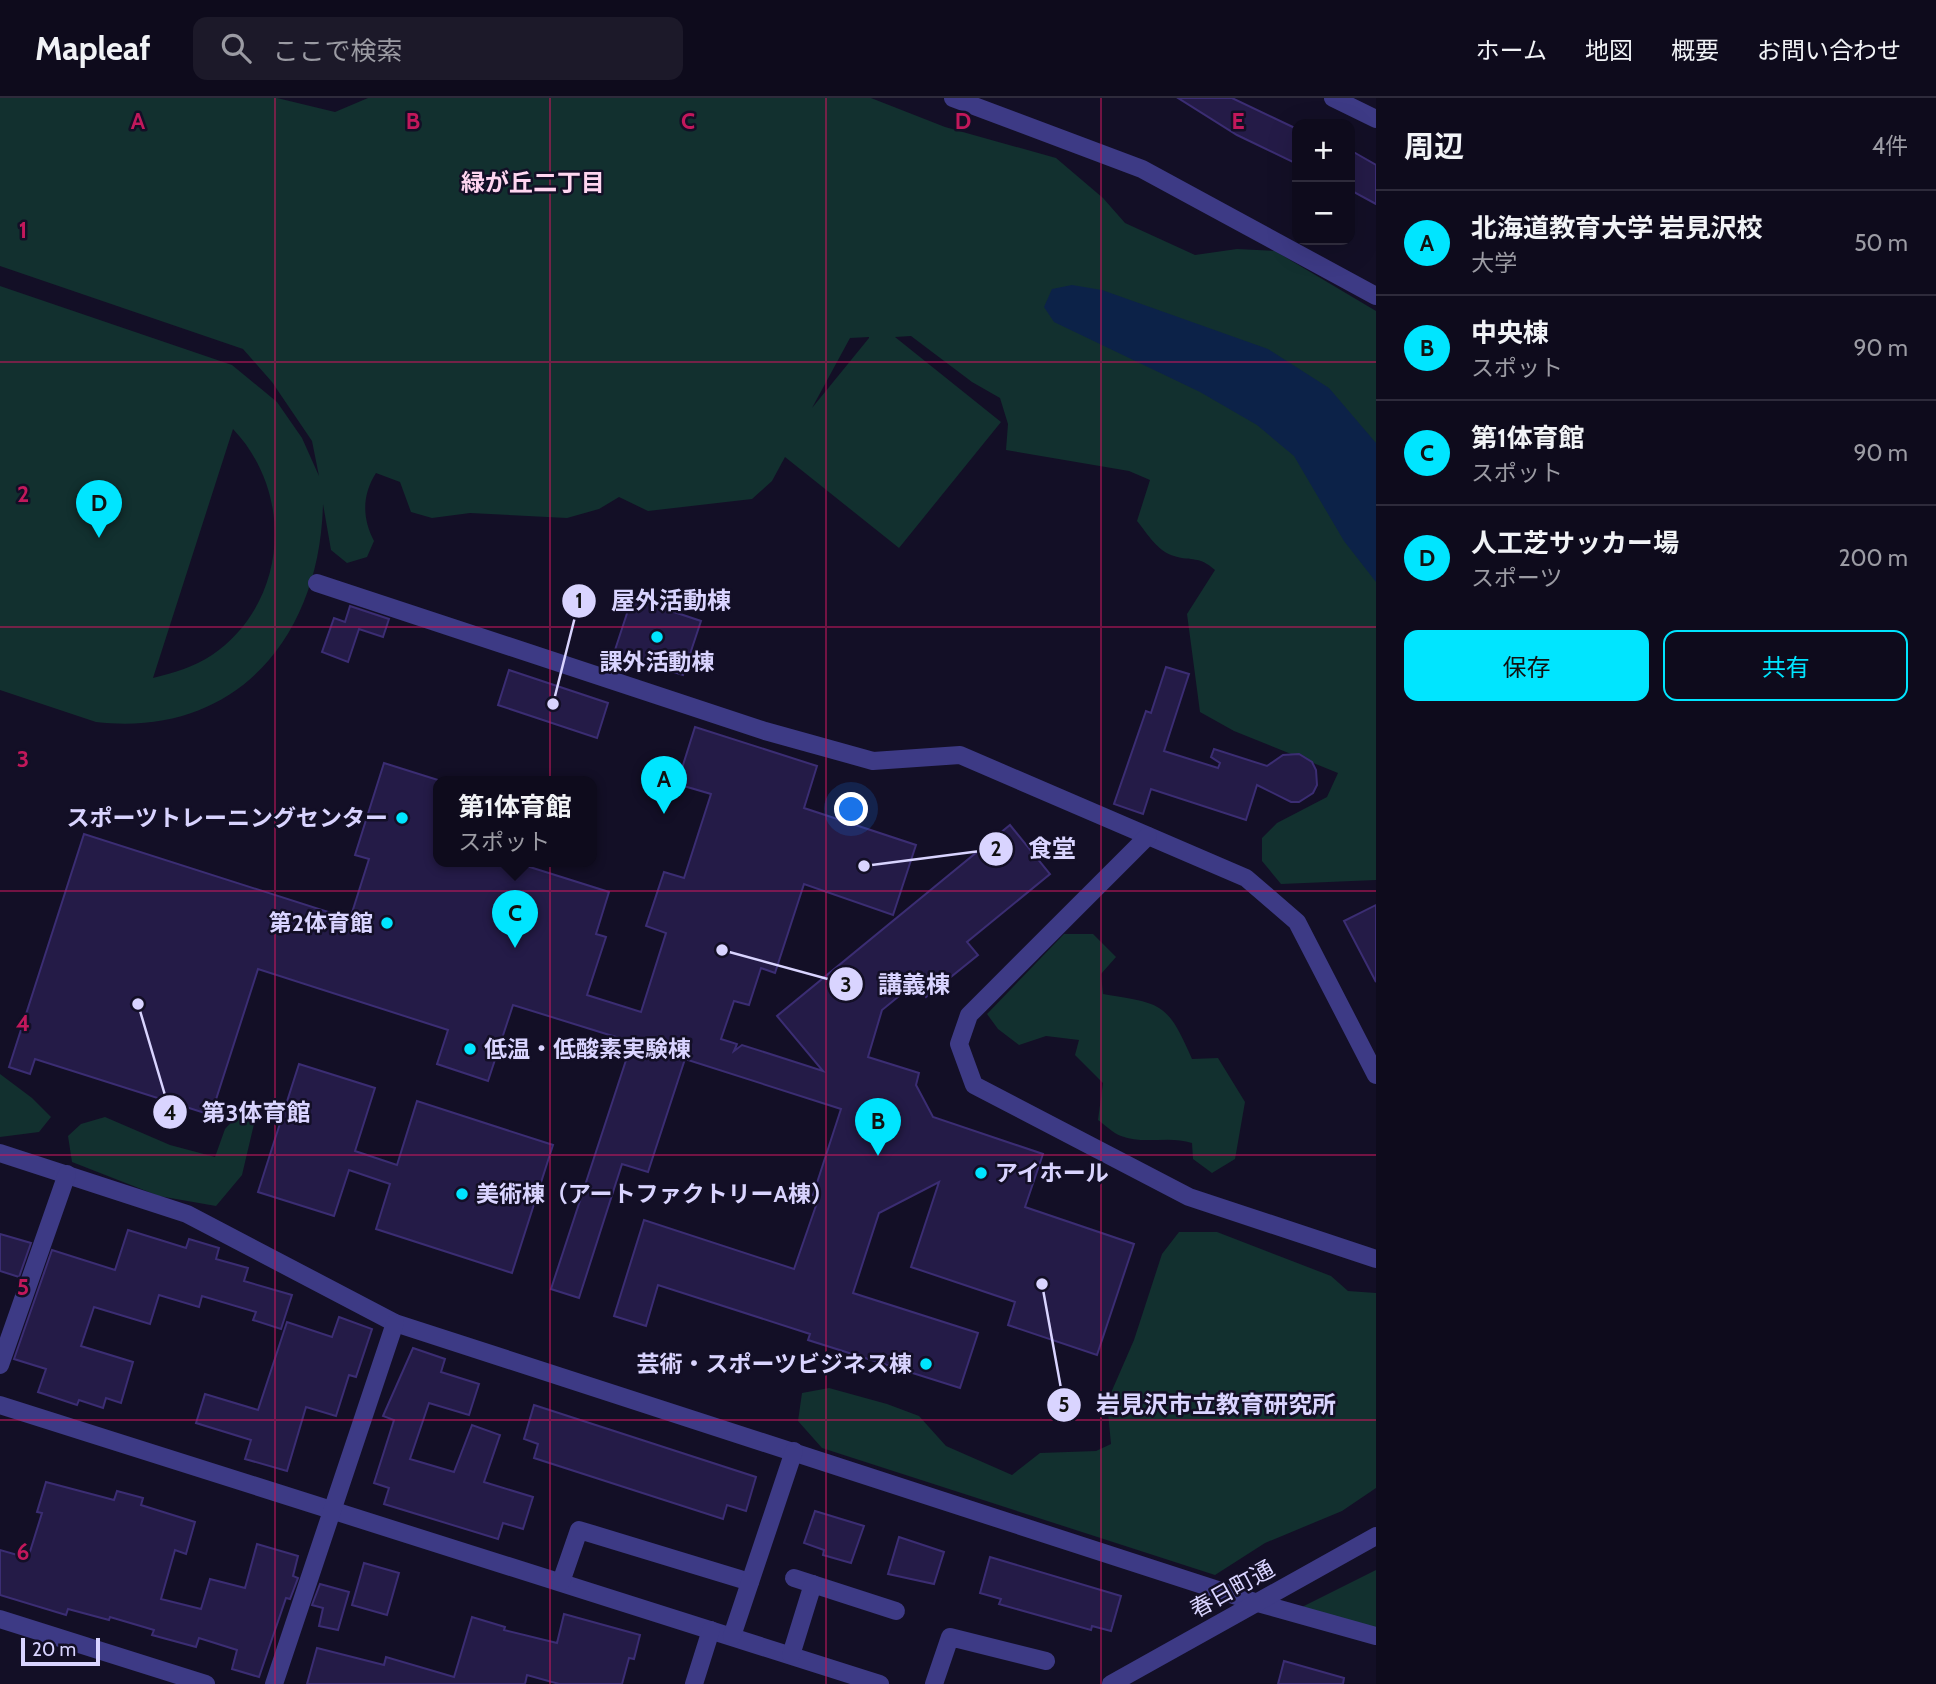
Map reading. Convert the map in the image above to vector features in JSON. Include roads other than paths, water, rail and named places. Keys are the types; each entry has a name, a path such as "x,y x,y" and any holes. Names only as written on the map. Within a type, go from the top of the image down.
{"street":[{"path":"953,98 1142,169 1376,296"},
{"path":"1333,98 1376,119"},
{"path":"317,583 765,731 873,761 960,755 1246,878 1297,922 1376,1074"},
{"path":"1148,836 969,1015 959,1044 974,1085 1189,1197 1376,1259"},
{"path":"0,1153 187,1214 395,1323 1258,1603 1376,1636"},
{"path":"0,1365 67,1174"},
{"path":"274,1684 395,1323"},
{"path":"0,1405 880,1684"},
{"path":"732,1636 794,1451"},
{"path":"561,1582 579,1530 750,1582"},
{"name":"春日町通","path":"1111,1684 1376,1536"},
{"path":"794,1578 896,1611"},
{"path":"791,1655 813,1584"},
{"path":"0,1619 206,1684"},
{"path":"694,1684 712,1630"},
{"path":"934,1684 950,1637 1046,1661"}],"water":[{"path":"1072,285 1102,290 1268,349 1329,388 1376,443 1376,582 1344,541 1294,456 1257,425 1200,392 1054,322 1044,307 1052,289"}],"place":[{"name":"人工芝サッカー場","path":"99,538"},
{"name":"課外活動棟","path":"657,637"},
{"name":"屋外活動棟","path":"553,704"},
{"name":"北海道教育大学 岩見沢校","path":"664,814"},
{"name":"スポーツトレーニングセンター","path":"402,818"},
{"name":"食堂","path":"864,866"},
{"name":"第2体育館","path":"387,923"},
{"name":"第1体育館","path":"515,948"},
{"name":"講義棟","path":"722,950"},
{"name":"第3体育館","path":"138,1004"},
{"name":"低温・低酸素実験棟","path":"470,1049"},
{"name":"中央棟","path":"878,1156"},
{"name":"アイホール","path":"981,1173"},
{"name":"美術棟（アートファクトリーA棟）","path":"462,1194"},
{"name":"岩見沢市立教育研究所","path":"1042,1284"},
{"name":"芸術・スポーツビジネス棟","path":"926,1364"}],"district":[{"name":"緑が丘二丁目","path":"533,182"}]}
